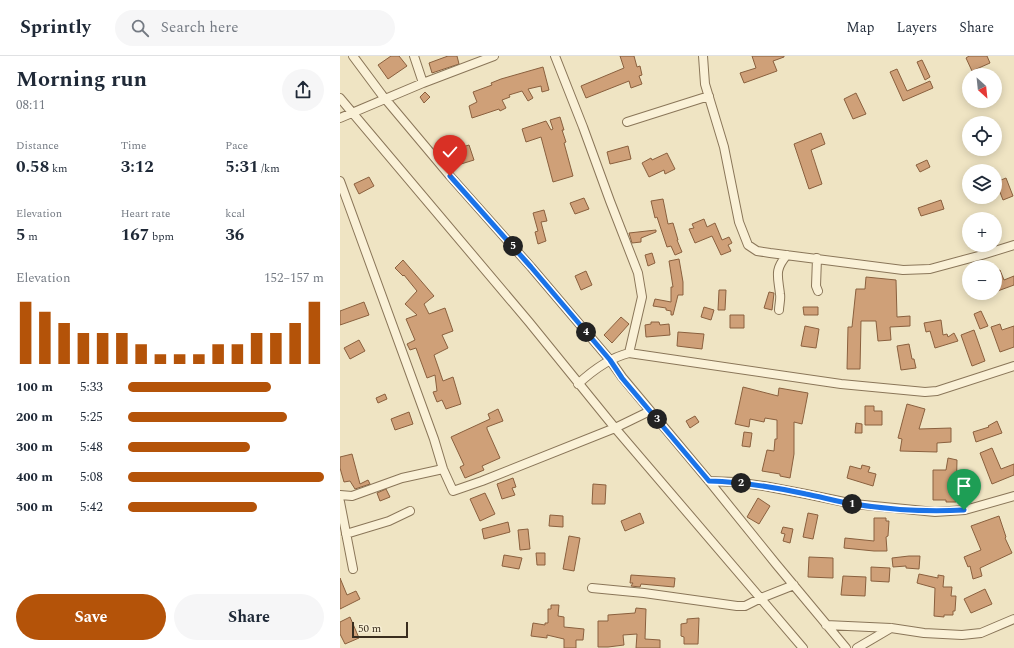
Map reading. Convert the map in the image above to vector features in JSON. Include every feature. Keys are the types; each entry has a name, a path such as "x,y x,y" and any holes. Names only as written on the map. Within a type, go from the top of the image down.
{"street":[{"path":"353,56 450,176 531,267 610,360 622,378 846,648"},
{"path":"414,56 423,83"},
{"path":"340,118 423,83 494,56"},
{"path":"555,56 638,273 642,297 629,353"},
{"path":"703,56 705,84 724,147 739,222 746,242 751,248 757,251 903,270 930,269 982,256 1014,245"},
{"path":"626,122 709,96"},
{"path":"340,98 529,322 615,428 803,648"},
{"path":"340,181 434,439 443,469 453,491 615,428 650,411"},
{"path":"779,310 779,264 787,255"},
{"path":"817,258 816,286 818,291"},
{"path":"578,384 595,369 610,360 629,353 841,384 925,392 937,391 1014,366"},
{"path":"340,495 352,496 402,478 443,469"},
{"path":"709,481 735,482 764,486 854,504 935,512 964,510 1014,496"},
{"path":"340,502 352,569"},
{"path":"346,534 389,521 410,511"},
{"path":"592,588 745,606 761,598 794,586"},
{"path":"826,625 891,628 962,635 981,632 1014,619"},
{"path":"857,648 891,628"}],"building":[{"path":"391,56 399,56 407,66 388,79 378,65"},
{"path":"448,56 457,56 459,64 432,73 429,63"},
{"path":"620,56 634,56 637,67 640,66 642,75 639,76 642,84 631,88 629,81 586,98 581,86 624,68"},
{"path":"752,56 784,57 773,61 777,71 744,83 740,73 756,68"},
{"path":"969,56 987,56 990,63 979,68 971,68 966,58"},
{"path":"922,60 930,77 925,80 917,62"},
{"path":"543,67 549,90 542,92 541,86 528,89 533,98 528,101 522,91 509,95 510,97 502,100 506,108 472,118 469,106 477,102 473,92 492,85 491,83 501,79"},
{"path":"897,69 907,91 930,81 933,88 903,101 890,72"},
{"path":"425,92 430,97 424,103 420,97"},
{"path":"856,93 866,114 853,119 844,99"},
{"path":"560,117 566,142 564,143 573,176 553,182 541,137 526,142 522,129 546,121 551,130 553,129 550,120"},
{"path":"821,133 825,144 811,150 822,184 809,189 794,144"},
{"path":"469,145 474,160 461,164 456,149"},
{"path":"628,146 631,159 610,164 607,152"},
{"path":"667,153 675,169 665,174 664,170 649,177 642,163 651,158 652,160"},
{"path":"927,160 930,167 920,172 916,165"},
{"path":"369,177 374,186 359,194 354,184"},
{"path":"1006,178 1013,196 1003,200 1002,197 1002,180"},
{"path":"584,198 589,209 575,214 570,203"},
{"path":"663,199 668,224 673,223 677,240 682,252 675,255 671,246 667,247 657,217 655,218 651,201"},
{"path":"941,200 944,209 921,216 918,208"},
{"path":"544,210 547,221 541,222 546,241 538,244 535,232 538,231 533,213"},
{"path":"704,219 707,227 715,223 722,240 729,237 732,243 728,245 731,251 721,255 712,236 695,243 689,229 694,228 692,224"},
{"path":"656,230 656,232 641,238 641,242 632,243 629,233"},
{"path":"652,253 655,263 648,266 645,255"},
{"path":"679,259 683,282 683,295 678,295 673,315 671,315 671,311 666,310 666,308 653,306 655,299 671,302 671,287 673,287 669,261"},
{"path":"403,260 434,296 424,304 429,314 445,308 453,331 442,335 448,348 434,355 443,381 453,377 461,404 446,409 442,400 437,402 433,392 437,391 435,375 427,378 416,348 410,350 407,344 415,340 406,319 417,315 405,304 417,291 404,275 403,276 395,268"},
{"path":"586,271 592,285 581,290 575,276"},
{"path":"1002,275 1004,280 1014,276 1014,285 1002,289"},
{"path":"866,277 896,280 897,317 910,316 910,326 890,327 891,340 878,341 876,321 861,321 860,369 847,369 848,327 852,327 856,289 865,289"},
{"path":"719,290 726,290 725,310 718,310"},
{"path":"769,292 774,293 772,310 764,308"},
{"path":"364,302 369,315 340,325 340,311"},
{"path":"704,307 714,310 711,320 701,317"},
{"path":"803,307 818,307 818,315 804,315"},
{"path":"981,311 988,326 980,329 974,314"},
{"path":"730,315 744,315 744,328 730,328"},
{"path":"621,317 629,324 612,343 604,335"},
{"path":"941,320 943,335 947,334 948,337 954,333 958,341 935,348 930,331 926,332 924,323"},
{"path":"651,322 659,322 660,325 669,324 670,335 646,337 645,325 651,324"},
{"path":"1000,324 1002,330 1014,326 1014,347 1000,352 991,327"},
{"path":"805,326 819,329 816,348 801,346"},
{"path":"974,330 985,361 972,366 961,335"},
{"path":"678,332 704,334 702,349 677,346"},
{"path":"359,340 365,351 350,359 344,348"},
{"path":"909,344 912,359 914,359 916,368 901,370 897,346"},
{"path":"743,387 778,396 779,388 808,393 802,424 794,422 794,454 790,478 780,476 780,474 762,471 767,450 774,451 775,439 777,439 777,420 765,418 764,422 750,419 749,427 735,424"},
{"path":"385,394 387,399 378,403 376,398"},
{"path":"907,404 925,409 919,429 951,428 951,442 937,443 937,452 900,451 902,439 898,438"},
{"path":"865,406 874,406 874,411 882,411 882,425 865,425"},
{"path":"498,409 503,421 487,427 487,429 500,458 482,466 484,470 465,478 460,467 464,465 451,437 490,419 488,414"},
{"path":"409,412 413,424 395,430 391,419"},
{"path":"695,416 699,422 690,428 686,421"},
{"path":"997,421 1002,433 976,442 973,432 989,427 988,426"},
{"path":"856,423 862,424 862,433 855,433"},
{"path":"744,432 752,433 750,447 742,446"},
{"path":"992,448 1001,469 1014,464 1014,475 992,484 980,453"},
{"path":"352,454 360,484 368,480 370,484 355,489 350,481 344,482 340,468 340,457"},
{"path":"948,458 957,460 956,502 933,500 933,470 946,470"},
{"path":"862,465 870,467 868,472 876,474 873,486 847,478 850,466 861,469"},
{"path":"513,478 516,487 512,488 515,495 502,499 497,484"},
{"path":"593,484 606,485 605,504 592,504"},
{"path":"386,489 390,497 380,501 377,493"},
{"path":"485,493 495,514 480,521 470,499"},
{"path":"758,498 770,506 759,524 747,517"},
{"path":"640,513 644,523 625,531 621,521"},
{"path":"808,513 818,515 813,539 803,537"},
{"path":"550,515 563,516 563,527 549,526"},
{"path":"999,516 1006,537 1005,538 1012,553 980,568 982,576 973,579 970,566 968,567 964,557 981,550 971,526"},
{"path":"874,518 886,518 886,521 889,521 888,536 886,537 887,551 844,548 845,538 874,541"},
{"path":"508,522 510,532 484,539 482,529"},
{"path":"783,527 793,529 790,543 783,541 785,534 781,533"},
{"path":"528,529 530,549 520,550 518,530"},
{"path":"569,536 580,538 574,571 563,569"},
{"path":"536,553 545,553 545,565 537,565"},
{"path":"504,555 522,558 519,569 502,566"},
{"path":"920,556 919,569 906,568 906,566 893,567 892,558"},
{"path":"809,557 833,558 833,578 808,577"},
{"path":"871,567 890,568 889,582 871,581"},
{"path":"919,574 938,578 938,575 944,576 943,587 952,587 951,596 956,596 955,611 953,611 953,615 944,615 944,617 934,616 935,588 917,583"},
{"path":"631,575 675,578 674,587 641,584 640,587 631,586 633,583 630,583"},
{"path":"843,576 866,577 865,596 841,595"},
{"path":"340,578 347,595 356,591 360,599 340,609"},
{"path":"985,589 992,604 971,613 964,599"},
{"path":"551,605 559,605 558,616 564,617 564,627 584,629 583,640 576,640 576,648 564,648 564,639 547,635 547,638 531,636 533,623 545,625 545,623 548,623 548,609 551,609"},
{"path":"636,608 646,609 645,639 660,640 660,648 636,648 637,634 623,635 624,645 598,647 598,621 608,621 608,615 635,613"},
{"path":"350,617 359,638 345,644 340,634 340,622"},
{"path":"699,618 698,644 684,644 684,637 681,636 681,624 687,623 687,619"}],"route":[{"path":"450,176 531,267 610,360 622,378 709,481 735,482 764,486 882,508 935,512 964,510"}]}
